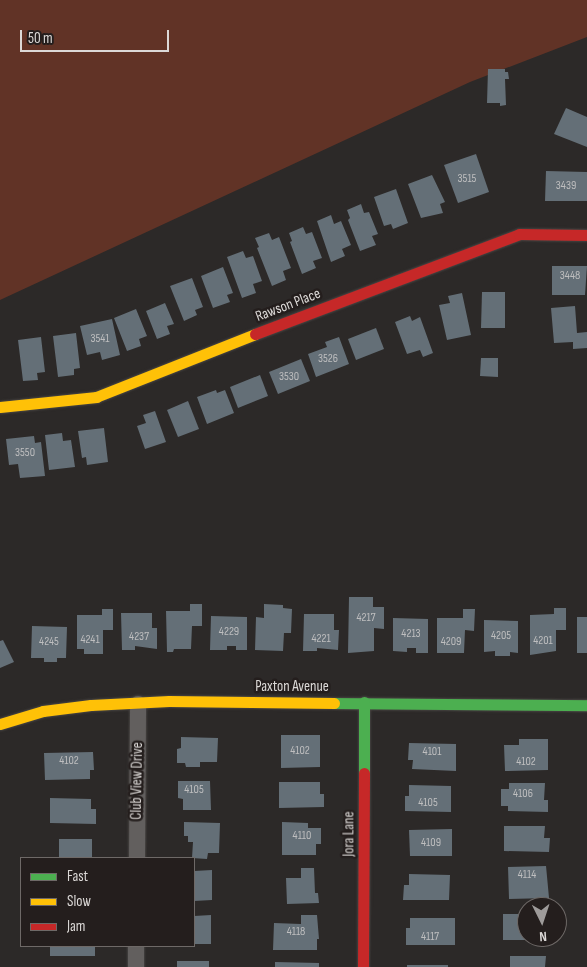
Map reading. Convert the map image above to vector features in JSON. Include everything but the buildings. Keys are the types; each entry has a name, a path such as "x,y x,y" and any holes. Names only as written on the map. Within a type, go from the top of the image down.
{"street":[{"name":"Rawson Place","path":"0,407 96,397 323,307 519,234 587,235"},
{"name":"Paxton Avenue","path":"0,724 43,711 90,705 169,701 587,705"},
{"name":"Jora Lane","path":"363,967 364,702"},
{"name":"Club View Drive","path":"137,857 138,704"},
{"path":"136,947 136,967"}],"shaded area":[{"path":"0,0 587,0 587,37 470,82 0,300"}],"traffic: fast":[{"path":"364,702 364,773"},
{"path":"334,703 587,705"}],"traffic: slow":[{"path":"0,407 96,397 255,334"},
{"path":"0,724 43,711 91,705 169,701 334,703"}],"traffic: jam":[{"path":"255,334 519,234 587,235"},
{"path":"363,967 364,773"}]}
